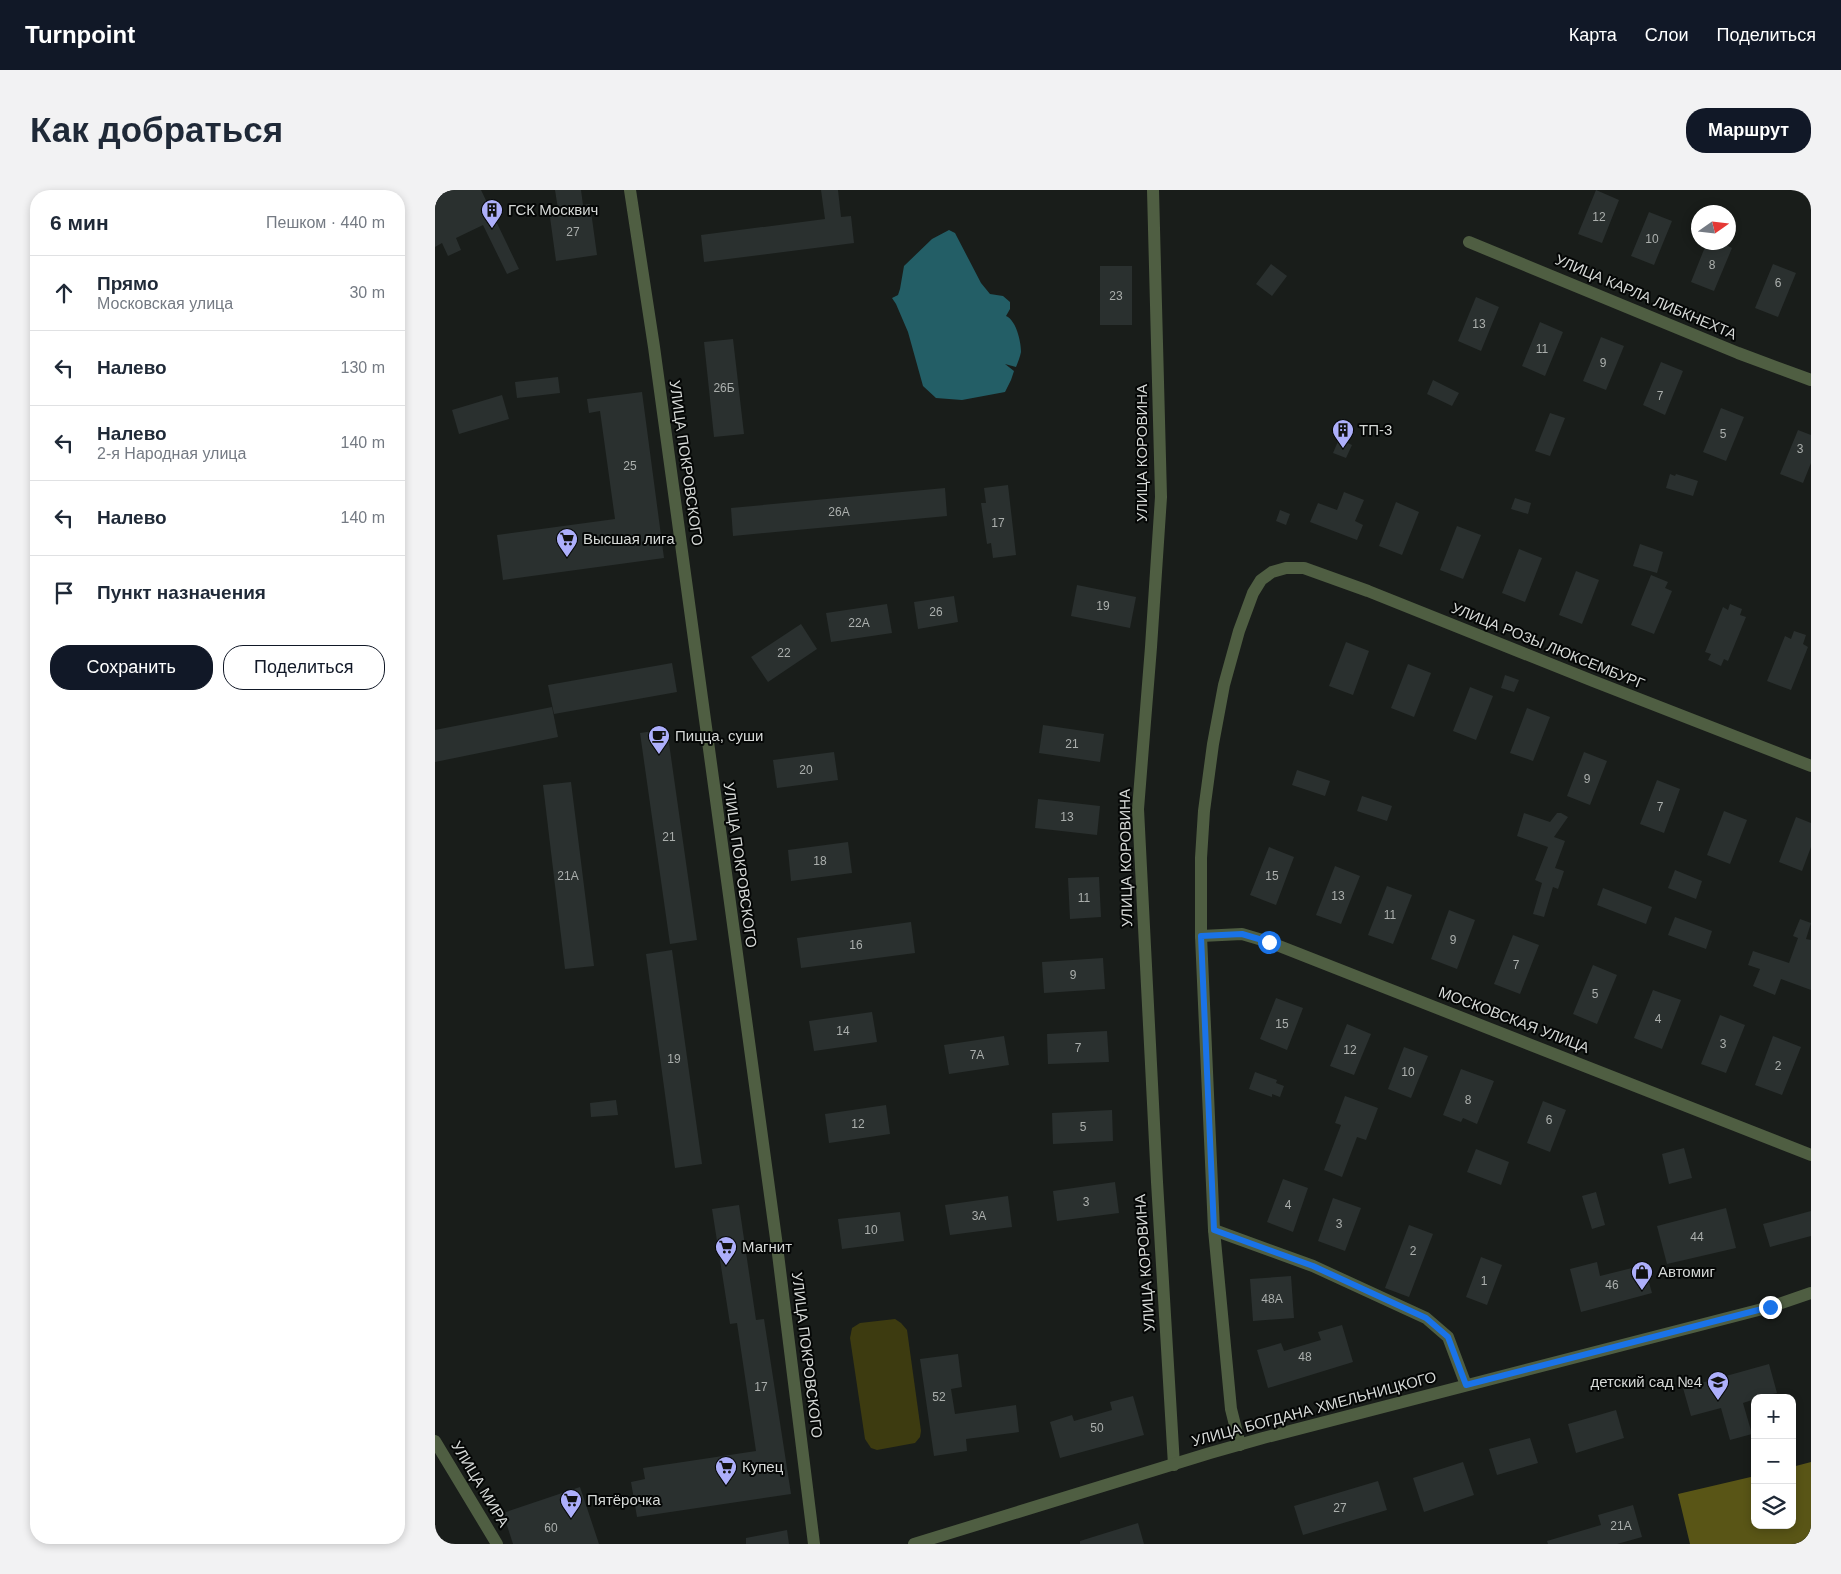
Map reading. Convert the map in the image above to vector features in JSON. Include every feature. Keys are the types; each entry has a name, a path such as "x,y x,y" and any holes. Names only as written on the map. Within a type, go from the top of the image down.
{"street":[{"name":"УЛИЦА ПОКРОВСКОГО","path":"630,190 654,347 734,943 777,1246 814,1544"},
{"name":"УЛИЦА КОРОВИНА","path":"1153,190 1161,497 1138,809 1174,1465"},
{"name":"УЛИЦА КАРЛА ЛИБКНЕХТА","path":"1469,242 1738,353 1811,380"},
{"name":"УЛИЦА РОЗЫ ЛЮКСЕМБУРГ","path":"1201,936 1201,858 1204,812 1224,685 1239,630 1253,593 1261,580 1272,572 1286,568 1304,568 1368,591 1811,766"},
{"name":"МОСКОВСКАЯ УЛИЦА","path":"1201,936 1242,934 1269,942 1811,1155"},
{"path":"1201,936 1214,1230 1231,1409 1240,1445"},
{"path":"1214,1230 1313,1266 1426,1318 1448,1337 1466,1385"},
{"name":"УЛИЦА БОГДАНА ХМЕЛЬНИЦКОГО","path":"914,1544 1240,1445 1770,1307 1811,1294"},
{"name":"УЛИЦА МИРА","path":"435,1441 497,1544"}],"shaded area":[{"path":"895,1319 907,1330 921,1431 920,1437 915,1443 877,1450 871,1448 865,1439 850,1338 852,1328 860,1323"},
{"path":"1811,1462 1811,1544 1690,1544 1678,1494 1751,1477 1751,1529 1796,1529 1796,1466"}],"water":[{"path":"949,230 955,233 981,283 990,294 1003,296 1010,302 1010,309 1006,316 1010,318 1015,326 1021,352 1016,367 1005,364 1014,371 1005,392 962,400 936,398 923,386 908,332 892,298 898,295 904,266 932,239"}],"building":[{"path":"435,190 481,190 519,269 507,274 483,225 456,238 461,250 448,256 442,243 435,247"},
{"path":"555,190 581,190 583,205 590,204 597,255 556,261 549,210 558,209"},
{"path":"821,190 838,190 841,217 851,216 854,243 704,262 701,235 825,219"},
{"path":"1596,190 1619,200 1602,243 1578,234"},
{"path":"1649,212 1672,221 1654,265 1631,256"},
{"path":"1704,250 1731,250 1714,291 1691,282"},
{"path":"1271,264 1287,276 1272,296 1256,284"},
{"path":"1773,264 1796,273 1778,317 1755,308"},
{"path":"1100,266 1132,266 1132,325 1100,325"},
{"path":"1476,297 1499,307 1481,351 1458,341"},
{"path":"1540,322 1563,332 1545,376 1522,366"},
{"path":"1601,337 1624,346 1606,390 1583,381"},
{"path":"733,339 744,434 714,437 704,342"},
{"path":"1661,362 1683,371 1665,415 1643,405"},
{"path":"558,377 560,393 517,398 515,382"},
{"path":"1433,380 1459,393 1452,406 1427,394"},
{"path":"642,392 664,558 503,580 497,535 615,519 600,411 589,413 587,399"},
{"path":"502,395 509,419 459,434 452,410"},
{"path":"1721,408 1744,417 1726,461 1703,452"},
{"path":"1550,413 1565,418 1550,456 1535,451"},
{"path":"1798,430 1811,435 1811,463 1803,483 1780,474"},
{"name":"ТП-3","path":"1339,439 1352,445 1346,458 1333,453"},
{"path":"1670,474 1698,481 1693,496 1666,488"},
{"path":"1008,485 1016,555 993,558 991,543 987,544 981,503 986,503 984,488"},
{"path":"945,488 947,516 733,536 731,508"},
{"path":"1344,492 1364,500 1355,521 1363,525 1357,540 1310,522 1318,503 1337,510"},
{"path":"1515,498 1531,503 1528,514 1511,509"},
{"path":"1396,502 1419,512 1402,555 1379,546"},
{"path":"1280,510 1290,514 1286,525 1276,521"},
{"path":"1457,526 1481,535 1463,579 1440,570"},
{"path":"1640,544 1663,552 1657,573 1633,566"},
{"path":"1519,549 1542,558 1525,602 1502,593"},
{"path":"1576,571 1599,580 1582,624 1559,615"},
{"path":"1651,575 1668,582 1665,588 1672,591 1654,634 1631,625"},
{"path":"1077,585 1136,597 1130,628 1071,616"},
{"path":"954,596 958,622 918,629 914,602"},
{"path":"887,604 892,633 831,642 826,613"},
{"path":"1730,604 1742,609 1740,615 1746,617 1728,661 1724,659 1721,666 1708,660 1711,654 1705,652 1723,607 1728,610"},
{"path":"801,624 817,649 768,682 751,657"},
{"path":"1794,631 1806,635 1803,644 1808,647 1791,690 1767,681 1785,636 1791,639"},
{"path":"1346,642 1369,651 1353,695 1329,686"},
{"path":"672,663 677,692 554,714 548,685"},
{"path":"1408,664 1431,673 1414,717 1391,708"},
{"path":"1505,675 1519,680 1514,692 1501,688"},
{"path":"1470,687 1493,696 1476,740 1453,731"},
{"path":"552,707 558,737 435,762 435,730"},
{"path":"1527,708 1550,717 1533,761 1510,753"},
{"path":"1043,725 1104,734 1100,762 1039,753"},
{"path":"667,729 697,940 670,944 640,733"},
{"path":"834,752 838,780 777,788 773,760"},
{"path":"1584,752 1607,761 1590,805 1567,796"},
{"path":"1297,770 1330,781 1325,796 1292,785"},
{"path":"1657,780 1680,789 1664,833 1640,824"},
{"path":"571,782 594,966 565,969 543,785"},
{"path":"1362,796 1392,806 1387,821 1357,811"},
{"path":"1038,799 1100,806 1097,835 1035,828"},
{"path":"1724,811 1747,820 1730,864 1707,855"},
{"path":"1524,813 1550,822 1557,813 1568,817 1554,837 1565,841 1555,868 1564,871 1558,889 1553,887 1544,917 1533,914 1542,883 1535,880 1548,847 1517,836"},
{"path":"1796,817 1811,823 1811,847 1802,871 1779,862"},
{"path":"848,842 852,873 791,881 788,850"},
{"path":"1269,847 1294,857 1276,905 1250,895"},
{"path":"1335,866 1360,876 1341,924 1316,915"},
{"path":"1675,870 1702,881 1696,899 1668,888"},
{"path":"1099,877 1101,917 1070,919 1068,878"},
{"path":"1387,886 1412,895 1393,944 1368,935"},
{"path":"1603,888 1652,907 1646,924 1597,905"},
{"path":"1449,910 1475,920 1457,969 1431,959"},
{"path":"1675,917 1712,931 1706,949 1668,935"},
{"path":"1800,919 1811,923 1806,939 1811,940 1811,990 1781,979 1775,995 1753,986 1760,969 1748,965 1753,951 1789,963 1798,938 1793,936"},
{"path":"911,922 915,953 801,968 797,938"},
{"path":"1513,935 1539,945 1520,994 1494,984"},
{"path":"672,950 702,1164 675,1168 646,954"},
{"path":"1103,958 1105,989 1044,993 1042,962"},
{"path":"1593,965 1617,975 1597,1024 1573,1014"},
{"path":"1653,990 1681,1000 1662,1049 1634,1038"},
{"path":"1276,998 1303,1008 1287,1050 1260,1039"},
{"path":"872,1012 877,1042 814,1051 809,1021"},
{"path":"1720,1015 1745,1025 1726,1073 1701,1064"},
{"path":"1347,1024 1371,1034 1354,1075 1330,1066"},
{"path":"1107,1031 1109,1062 1048,1064 1047,1034"},
{"path":"1004,1036 1009,1065 949,1074 944,1045"},
{"path":"1773,1036 1801,1047 1782,1095 1755,1085"},
{"path":"1404,1047 1428,1056 1411,1098 1388,1089"},
{"path":"1461,1069 1494,1081 1477,1124 1463,1118 1461,1122 1443,1115"},
{"path":"1255,1072 1277,1080 1276,1083 1284,1086 1280,1097 1272,1094 1272,1097 1249,1089"},
{"path":"1345,1096 1378,1108 1366,1140 1357,1137 1342,1177 1324,1170 1341,1125 1335,1123"},
{"path":"616,1100 618,1115 591,1117 590,1103"},
{"path":"1543,1101 1566,1110 1550,1152 1527,1143"},
{"path":"886,1105 890,1134 829,1143 825,1114"},
{"path":"1112,1110 1113,1141 1053,1144 1052,1113"},
{"path":"1684,1148 1692,1178 1669,1184 1662,1154"},
{"path":"1476,1149 1509,1162 1501,1185 1467,1172"},
{"path":"1283,1179 1308,1188 1293,1232 1267,1222"},
{"path":"1115,1182 1119,1213 1057,1221 1053,1191"},
{"path":"1596,1192 1605,1225 1592,1229 1582,1196"},
{"path":"1008,1196 1012,1227 950,1235 945,1205"},
{"path":"1333,1198 1361,1208 1345,1251 1318,1241"},
{"path":"739,1205 756,1320 764,1319 791,1494 637,1517 631,1482 645,1479 643,1468 756,1451 737,1323 730,1324 712,1209"},
{"path":"1726,1208 1736,1248 1667,1264 1657,1226"},
{"path":"1811,1211 1811,1236 1770,1247 1763,1224"},
{"path":"900,1212 904,1241 842,1249 838,1219"},
{"path":"1409,1225 1433,1234 1409,1297 1385,1288"},
{"path":"1481,1257 1502,1265 1487,1305 1466,1297"},
{"path":"1597,1262 1600,1276 1644,1265 1652,1293 1581,1312 1570,1269"},
{"path":"1291,1276 1294,1318 1253,1321 1250,1279"},
{"path":"1342,1325 1353,1362 1268,1388 1257,1350 1281,1343 1284,1351 1321,1340 1318,1332"},
{"path":"958,1354 962,1387 951,1389 955,1414 1016,1405 1019,1432 966,1439 967,1451 934,1456 920,1359"},
{"name":"детский сад №4","path":"1769,1364 1777,1393 1751,1394 1751,1400 1743,1403 1751,1434 1730,1440 1721,1408 1691,1416 1683,1388"},
{"path":"1133,1396 1144,1435 1060,1458 1050,1422 1072,1415 1074,1421 1112,1410 1110,1402"},
{"path":"1616,1410 1624,1438 1576,1453 1568,1424"},
{"path":"1530,1438 1538,1463 1497,1475 1489,1449"},
{"path":"1463,1462 1474,1495 1424,1512 1413,1478"},
{"path":"1378,1481 1387,1510 1303,1535 1294,1506"},
{"path":"580,1487 599,1544 513,1544 503,1513"},
{"path":"1633,1505 1642,1537 1617,1544 1548,1544 1547,1541 1601,1525 1598,1515"},
{"path":"1138,1523 1144,1544 1080,1544 1080,1541"},
{"path":"787,1530 789,1544 746,1544 746,1538"}],"place":[{"name":"ГСК Москвич","path":"492,229"},
{"name":"ТП-3","path":"1343,449"},
{"name":"Высшая лига","path":"567,558"},
{"name":"Пицца, суши","path":"659,755"},
{"name":"Магнит","path":"726,1266"},
{"name":"Автомиг","path":"1642,1291"},
{"name":"детский сад №4","path":"1718,1401"},
{"name":"Купец","path":"726,1486"},
{"name":"Пятёрочка","path":"571,1519"}],"route":[{"path":"1269,942 1242,934 1201,936 1214,1230 1313,1266 1426,1318 1448,1337 1466,1385 1770,1307"}]}
